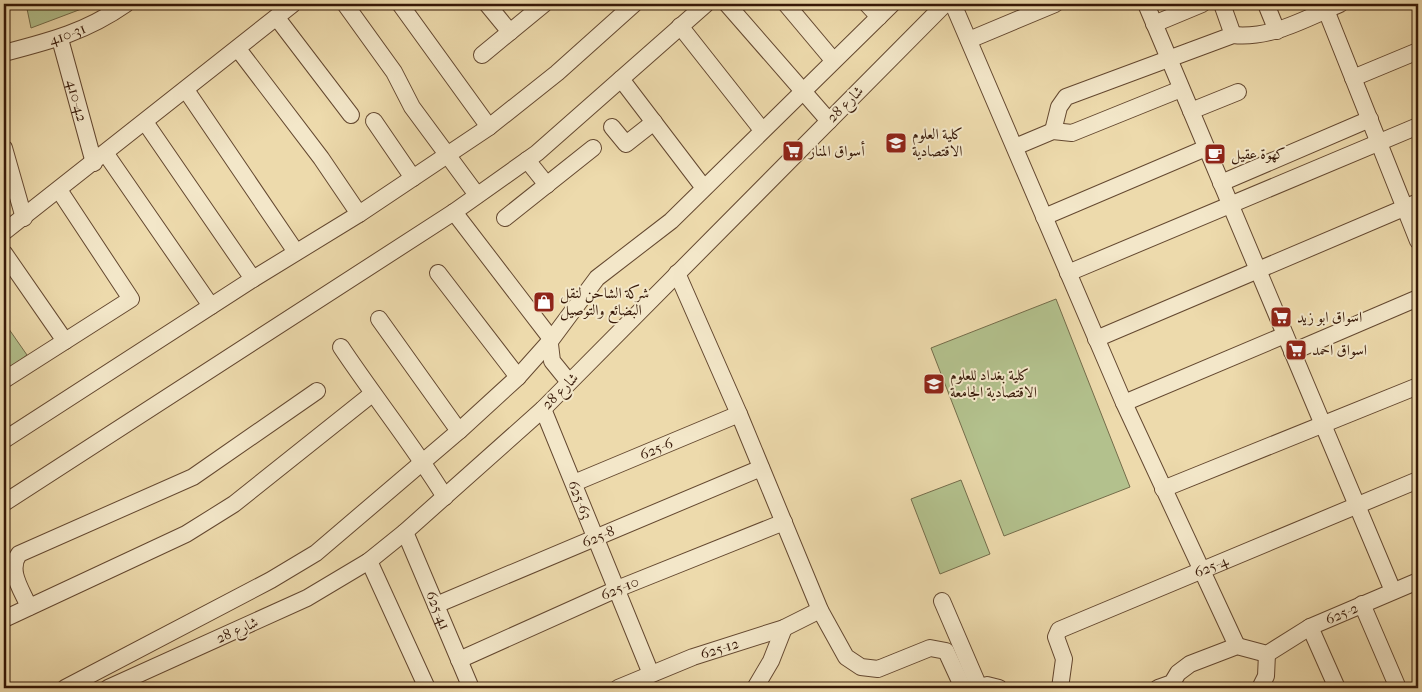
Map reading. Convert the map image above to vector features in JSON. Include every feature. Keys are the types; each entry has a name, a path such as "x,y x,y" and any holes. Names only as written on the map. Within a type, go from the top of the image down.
{"street":[{"name":"410-31","path":"4,52 60,39 104,19 126,4"},
{"path":"4,232 238,50 293,4"},
{"path":"345,4 394,72 412,106 477,195"},
{"path":"400,4 489,127"},
{"path":"487,4 510,32"},
{"path":"482,56 544,4"},
{"path":"4,440 252,279 359,214 489,127 558,73 634,4"},
{"path":"4,503 454,212 527,160 706,4"},
{"path":"727,4 829,121"},
{"path":"786,4 833,60"},
{"path":"867,4 879,17"},
{"path":"65,688 298,564 331,540 518,378 551,340 597,278 671,221 802,90 892,4"},
{"name":"شارع 28","path":"108,688 307,598 370,561 445,497 543,408 945,4"},
{"path":"953,4 1124,403 1237,646"},
{"path":"969,40 1055,4"},
{"path":"1146,4 1393,591"},
{"path":"1222,4 1233,34"},
{"path":"1266,4 1277,31"},
{"path":"1154,24 1193,6"},
{"path":"1053,131 1059,107 1066,97 1233,34 1248,36 1277,31 1333,7 1353,78 1379,143 1412,205 1418,241"},
{"path":"277,18 350,115"},
{"path":"680,26 762,130"},
{"name":"410-42","path":"60,39 100,158 211,306"},
{"path":"238,50 322,158 359,214"},
{"path":"1353,78 1418,51"},
{"path":"621,79 704,188"},
{"path":"1015,147 1053,131 1072,133 1182,89"},
{"path":"186,90 296,252"},
{"path":"1191,111 1238,92"},
{"path":"1221,183 1370,119"},
{"path":"374,121 413,178"},
{"path":"145,122 252,279"},
{"path":"612,127 626,144 654,122"},
{"path":"1068,273 1418,126"},
{"path":"4,148 24,218"},
{"path":"505,218 593,148"},
{"path":"1044,217 1206,148"},
{"path":"527,160 547,185"},
{"path":"4,380 131,299 59,190"},
{"path":"1096,338 1412,205"},
{"path":"454,212 551,340 552,361 569,382"},
{"path":"4,253 65,341"},
{"path":"438,273 518,378"},
{"path":"677,273 739,414 820,610 846,657 861,667 878,669 930,648 939,649 946,652 973,688"},
{"path":"1292,352 1418,298"},
{"path":"379,319 459,431"},
{"path":"1124,403 1285,335"},
{"path":"341,347 372,394 422,460 445,497"},
{"path":"1163,490 1418,386"},
{"path":"29,606 13,570 14,561 19,554 194,477 317,391"},
{"path":"4,619 194,529 234,504 372,394"},
{"name":"625-63","path":"543,408 651,674"},
{"name":"625-6","path":"574,484 739,414"},
{"name":"625-8","path":"436,605 761,468"},
{"name":"625-4","path":"1060,688 1064,659 1056,637 1058,630 1418,480"},
{"name":"625-10","path":"459,660 617,589 784,522"},
{"name":"625-41","path":"405,532 471,688"},
{"path":"370,561 427,688"},
{"name":"625-2","path":"1267,654 1310,626 1418,582"},
{"path":"942,601 973,688"},
{"path":"1362,604 1398,688"},
{"name":"625-12","path":"618,688 692,657 784,628 820,610"},
{"path":"1310,626 1336,688"},
{"path":"755,688 771,661 784,628"},
{"path":"1169,686 1178,672 1190,664 1237,646 1267,654 1266,676 1260,688"},
{"path":"973,688 987,685 999,688"}],"green space":[{"path":"26,4 91,4 92,5 31,28"},
{"path":"1056,299 1130,487 1004,536 931,348"},
{"path":"4,322 27,355 4,372"},
{"path":"961,480 990,554 940,574 911,499"}],"place":[{"name":"كلية العلوم الاقتصادية","path":"896,143"},
{"name":"أسواق المنار","path":"793,151"},
{"name":"كهوة عقيل","path":"1215,154"},
{"name":"شركة الشاحن لنقل البضائع والتوصيل","path":"544,302"},
{"name":"اسواق ابو زيد","path":"1281,317"},
{"name":"اسواق احمد","path":"1296,350"},
{"name":"كلية بغداد للعلوم الاقتصادية الجامعة","path":"934,384"}]}
